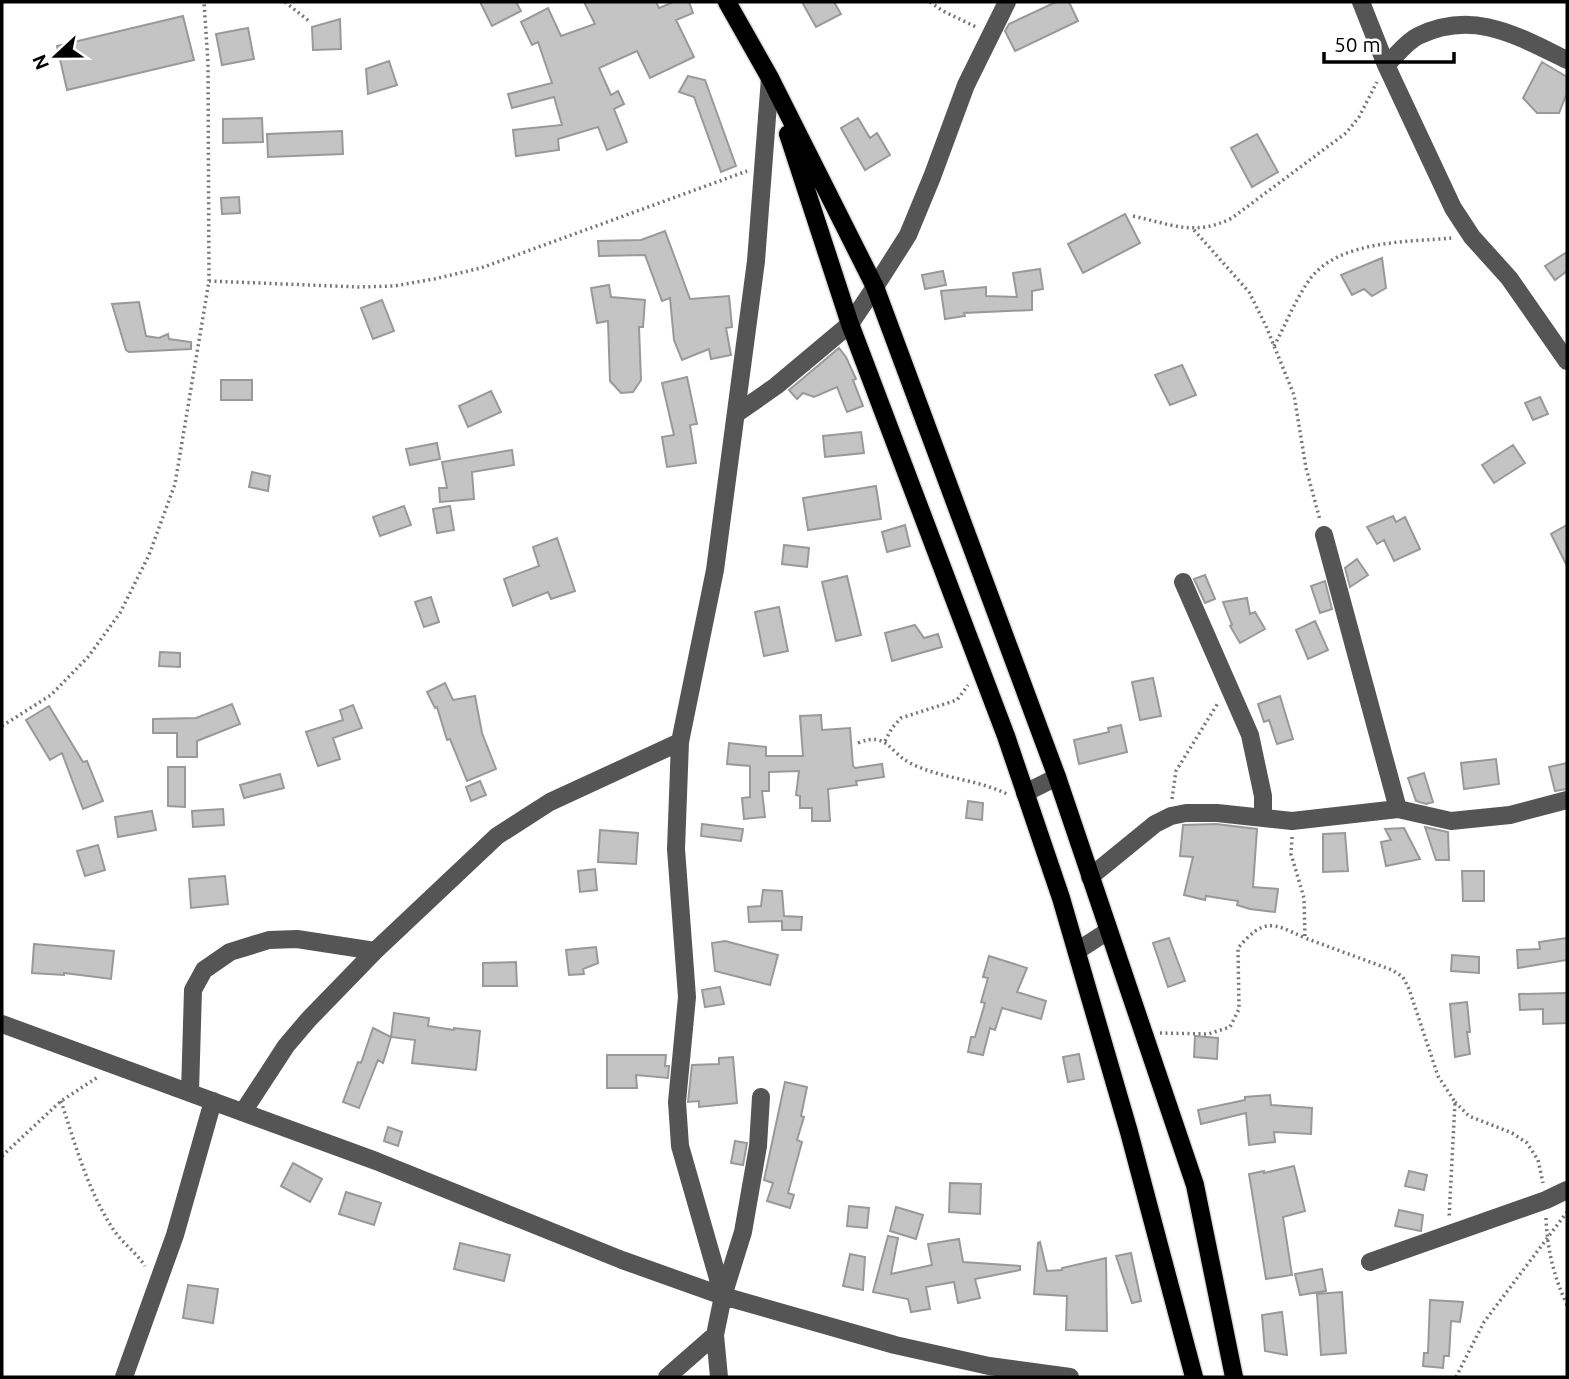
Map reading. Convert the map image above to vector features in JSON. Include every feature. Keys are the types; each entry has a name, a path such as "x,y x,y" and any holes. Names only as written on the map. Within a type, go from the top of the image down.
{"main road":[{"path":"727,2 769,78 875,287 1057,777 1195,1185 1234,1377"},
{"path":"769,78 850,324 1006,736 1031,810 1077,951 1129,1132 1194,1377"}],"street":[{"path":"736,414 776,386 850,324 875,287 908,235 966,85 1007,2"},
{"path":"1361,2 1386,65 1453,208 1472,237 1509,278 1567,361"},
{"path":"1386,65 1416,37 1448,25 1481,24 1515,35 1567,60"},
{"path":"723,1296 680,1146 677,1102 687,997 676,849 680,742 715,570 736,414 756,261 769,78"},
{"path":"1324,535 1398,809"},
{"path":"1183,582 1250,735 1263,796 1263,818"},
{"path":"243,1112 294,1037 375,951 497,836 550,802 680,742"},
{"path":"1025,793 1057,777"},
{"path":"1090,877 1155,824 1171,816 1186,813 1217,813 1292,821 1398,809 1451,821 1510,815 1567,800"},
{"path":"1077,951 1108,931"},
{"path":"190,1092 193,990 204,970 230,952 269,940 297,939 375,951"},
{"path":"2,1024 376,1161 622,1260 723,1296 895,1345 989,1366 1070,1377"},
{"path":"719,1377 715,1335 723,1296 743,1232 758,1146 761,1097"},
{"path":"124,1377 175,1235 213,1101"},
{"path":"1370,1262 1546,1200 1567,1190"},
{"path":"667,1377 715,1335"}],"path":[{"path":"2,726 51,695 88,657 120,613 149,555 175,484 209,281 208,63 204,2"},
{"path":"285,2 309,21"},
{"path":"930,2 990,34"},
{"path":"1133,216 1194,230 1215,227 1232,218 1346,133 1359,117 1386,65"},
{"path":"209,281 358,287 394,286 434,279 481,268 762,166"},
{"path":"1194,230 1249,292 1274,346 1294,395 1306,468 1324,535"},
{"path":"1274,346 1310,279 1328,260 1351,250 1472,237"},
{"path":"885,741 892,727 901,719 957,700 973,676"},
{"path":"1171,816 1176,771 1229,687"},
{"path":"858,743 871,739 885,741 907,761 928,771 998,790 1031,810"},
{"path":"1292,821 1292,854 1304,898 1305,938"},
{"path":"1143,1033 1208,1034 1230,1027 1239,1009 1238,948 1255,929 1277,925 1392,970 1402,977 1409,989 1438,1076 1455,1102 1448,1233"},
{"path":"2,1156 61,1101 98,1076 123,1067"},
{"path":"61,1101 85,1175 114,1231 140,1257 151,1276 154,1298"},
{"path":"1456,1377 1484,1322 1567,1212"}],"building":[{"path":"480,2 516,2 521,11 492,26"},
{"path":"584,2 656,2 659,8 674,2 689,2 693,13 676,20 694,57 650,78 637,51 599,68 611,95 618,91 624,104 614,109 627,142 607,150 598,127 558,139 559,150 516,156 513,130 562,125 554,97 512,108 508,94 552,83 538,42 532,45 521,22 548,8 561,36 595,24"},
{"path":"802,2 834,2 841,14 816,27"},
{"path":"1056,2 1069,2 1078,21 1015,51 1005,31 1009,24"},
{"path":"183,16 194,60 67,90 57,46"},
{"path":"340,19 341,49 313,50 312,27"},
{"path":"248,28 254,59 222,65 216,34"},
{"path":"389,61 397,85 368,94 366,69"},
{"path":"1542,62 1567,77 1567,93 1559,113 1537,113 1523,98"},
{"path":"688,76 705,80 736,166 721,172 694,97 679,92"},
{"path":"262,118 263,142 223,143 223,119"},
{"path":"858,118 870,138 877,133 890,155 865,170 841,128"},
{"path":"342,131 343,154 268,157 267,134"},
{"path":"1257,134 1278,172 1252,187 1231,148"},
{"path":"239,197 240,213 222,214 221,198"},
{"path":"1125,214 1140,243 1083,273 1068,244"},
{"path":"665,231 690,299 729,296 732,327 726,328 731,355 711,359 709,349 682,360 674,340 670,298 662,301 645,255 599,256 598,241 641,240"},
{"path":"1567,252 1567,271 1555,280 1545,266"},
{"path":"1382,258 1386,288 1372,296 1364,289 1352,295 1341,275"},
{"path":"1040,269 1043,289 1032,291 1032,310 964,313 965,316 945,319 941,291 986,287 986,296 1017,297 1013,273"},
{"path":"943,271 946,285 925,289 922,275"},
{"path":"609,285 611,297 645,300 643,327 639,327 641,380 633,392 621,393 610,381 608,321 597,323 591,288"},
{"path":"382,300 394,331 373,339 361,308"},
{"path":"139,302 146,336 159,338 168,334 169,339 191,342 191,349 126,350 112,304"},
{"path":"839,348 856,379 853,380 863,406 847,412 837,387 814,397 803,393 797,399 789,390"},
{"path":"1182,365 1196,395 1170,405 1155,375"},
{"path":"687,377 697,424 690,425 696,463 667,467 662,437 674,435 662,383"},
{"path":"221,380 252,380 252,400 221,400"},
{"path":"491,391 501,412 468,427 459,406"},
{"path":"1540,397 1548,414 1533,420 1525,403"},
{"path":"861,432 864,453 825,457 823,436"},
{"path":"437,443 440,459 410,465 406,449"},
{"path":"1513,445 1525,463 1494,483 1482,465"},
{"path":"512,450 514,465 472,472 474,499 440,502 439,488 447,488 442,462"},
{"path":"252,472 270,476 268,491 249,487"},
{"path":"876,486 881,519 808,530 803,498"},
{"path":"404,506 411,525 380,536 373,517"},
{"path":"450,506 454,530 437,533 433,509"},
{"path":"1393,516 1396,522 1405,517 1420,549 1394,561 1384,540 1377,544 1367,527"},
{"path":"905,525 910,546 887,552 882,532"},
{"path":"1567,525 1567,566 1551,534"},
{"path":"557,538 575,591 551,599 548,592 513,606 504,579 539,566 533,547"},
{"path":"784,545 809,548 807,567 782,564"},
{"path":"1357,559 1368,575 1350,587 1345,568"},
{"path":"1205,575 1215,599 1205,603 1194,579"},
{"path":"847,576 861,635 836,641 822,582"},
{"path":"1325,581 1332,609 1320,613 1311,586"},
{"path":"431,597 439,622 424,627 415,602"},
{"path":"1247,598 1250,614 1255,612 1265,629 1240,643 1230,626 1232,625 1223,602"},
{"path":"779,607 788,651 764,656 755,612"},
{"path":"1315,621 1328,650 1308,659 1296,630"},
{"path":"915,625 924,638 938,634 942,647 892,661 885,633"},
{"path":"160,652 180,653 180,667 159,666"},
{"path":"1153,678 1161,716 1140,720 1132,682"},
{"path":"445,683 453,700 475,696 482,733 496,769 467,781 450,739 447,740 437,707 435,708 427,692"},
{"path":"1280,696 1293,739 1277,744 1269,720 1264,722 1258,704"},
{"path":"232,704 240,724 197,741 197,757 177,757 177,733 153,733 153,719 196,718"},
{"path":"353,705 362,728 333,738 340,759 318,766 306,732 343,720 340,710"},
{"path":"49,706 83,762 87,761 103,801 83,809 62,753 50,760 26,720"},
{"path":"821,715 822,730 850,728 855,768 882,764 884,777 856,781 857,785 828,789 830,821 812,821 812,808 800,808 800,796 796,795 799,771 769,772 769,791 762,791 765,817 744,819 742,798 750,797 750,766 727,764 729,743 766,747 766,756 803,756 800,716"},
{"path":"1121,725 1127,752 1079,764 1074,740 1109,732 1108,728"},
{"path":"1496,759 1499,784 1464,789 1461,763"},
{"path":"1567,763 1567,789 1555,791 1549,767"},
{"path":"168,767 185,767 185,807 168,806"},
{"path":"1424,773 1433,802 1426,804 1416,801 1408,778"},
{"path":"280,774 284,788 244,798 240,785"},
{"path":"480,781 486,795 471,801 466,787"},
{"path":"968,801 983,803 982,820 966,818"},
{"path":"223,809 224,825 193,827 192,811"},
{"path":"152,811 156,830 118,837 115,817"},
{"path":"702,824 743,829 741,841 701,836"},
{"path":"1216,824 1257,829 1253,887 1278,889 1275,912 1250,909 1237,905 1238,901 1206,896 1205,900 1184,895 1193,857 1180,856 1183,825"},
{"path":"1425,827 1448,832 1449,860 1436,860"},
{"path":"1404,828 1420,859 1386,866 1381,842 1391,840 1385,829"},
{"path":"600,830 638,833 636,864 598,862"},
{"path":"1345,833 1348,871 1323,872 1323,834"},
{"path":"98,845 105,870 85,876 77,851"},
{"path":"595,869 597,890 580,892 578,871"},
{"path":"1462,871 1484,871 1484,901 1463,901"},
{"path":"225,876 228,904 191,908 189,879"},
{"path":"763,890 782,891 784,916 802,917 801,930 782,930 782,921 749,922 748,907 761,906"},
{"path":"1169,938 1185,981 1168,987 1153,943"},
{"path":"1567,938 1567,960 1518,968 1517,950 1540,949 1539,942"},
{"path":"725,941 778,955 770,985 715,971 712,943"},
{"path":"34,944 114,951 111,979 64,973 32,973"},
{"path":"596,947 598,963 583,969 584,974 569,975 566,950"},
{"path":"1452,955 1479,957 1479,973 1451,971"},
{"path":"989,956 1027,968 1017,992 1046,1001 1041,1019 1002,1008 995,1030 990,1028 983,1055 968,1052 985,1003 981,1002 988,978 983,977"},
{"path":"516,962 517,986 483,986 483,963"},
{"path":"720,987 724,1004 705,1007 702,990"},
{"path":"1567,993 1567,1023 1543,1024 1543,1009 1520,1010 1519,994"},
{"path":"1467,1002 1470,1054 1455,1057 1450,1004"},
{"path":"394,1013 429,1018 428,1026 480,1031 476,1070 412,1063 415,1040 391,1037"},
{"path":"373,1028 391,1037 383,1063 378,1060 359,1108 343,1102"},
{"path":"1195,1036 1218,1038 1217,1059 1194,1057"},
{"path":"1079,1054 1084,1079 1068,1082 1063,1057"},
{"path":"607,1055 666,1055 668,1078 636,1075 637,1088 607,1088"},
{"path":"733,1057 737,1103 699,1107 699,1101 688,1102 692,1065 719,1064 719,1058"},
{"path":"785,1082 807,1087 801,1116 804,1117 797,1140 802,1142 788,1193 794,1195 790,1208 767,1201 773,1183 764,1180"},
{"path":"1270,1095 1271,1105 1312,1108 1311,1134 1274,1132 1275,1142 1249,1145 1246,1113 1201,1124 1198,1110 1245,1100 1245,1097"},
{"path":"388,1127 402,1132 398,1146 384,1141"},
{"path":"735,1141 747,1143 743,1165 731,1163"},
{"path":"293,1163 322,1179 310,1202 281,1186"},
{"path":"1294,1166 1305,1211 1283,1217 1292,1275 1266,1279 1249,1174"},
{"path":"1409,1171 1427,1175 1424,1190 1405,1186"},
{"path":"950,1183 981,1184 980,1214 949,1212"},
{"path":"346,1192 381,1203 374,1225 339,1214"},
{"path":"849,1206 869,1208 867,1228 847,1226"},
{"path":"896,1207 923,1215 916,1239 890,1231"},
{"path":"1399,1210 1423,1215 1421,1231 1395,1226"},
{"path":"888,1236 898,1238 891,1274 932,1265 928,1244 959,1239 963,1262 1020,1266 1020,1270 975,1279 980,1298 958,1303 954,1282 926,1287 930,1309 911,1312 908,1299 873,1292"},
{"path":"1040,1242 1047,1271 1062,1270 1106,1258 1107,1331 1066,1330 1067,1296 1034,1294"},
{"path":"460,1243 510,1255 504,1281 454,1269"},
{"path":"1131,1253 1141,1301 1132,1303 1116,1256"},
{"path":"850,1254 865,1257 863,1290 843,1286"},
{"path":"1322,1269 1326,1291 1300,1295 1295,1274"},
{"path":"188,1285 218,1289 213,1323 183,1318"},
{"path":"1342,1292 1346,1353 1321,1355 1317,1294"},
{"path":"1430,1300 1463,1302 1460,1322 1451,1321 1449,1356 1444,1356 1443,1368 1423,1366 1424,1353 1428,1353"},
{"path":"1282,1312 1287,1355 1265,1351 1262,1315"}]}
